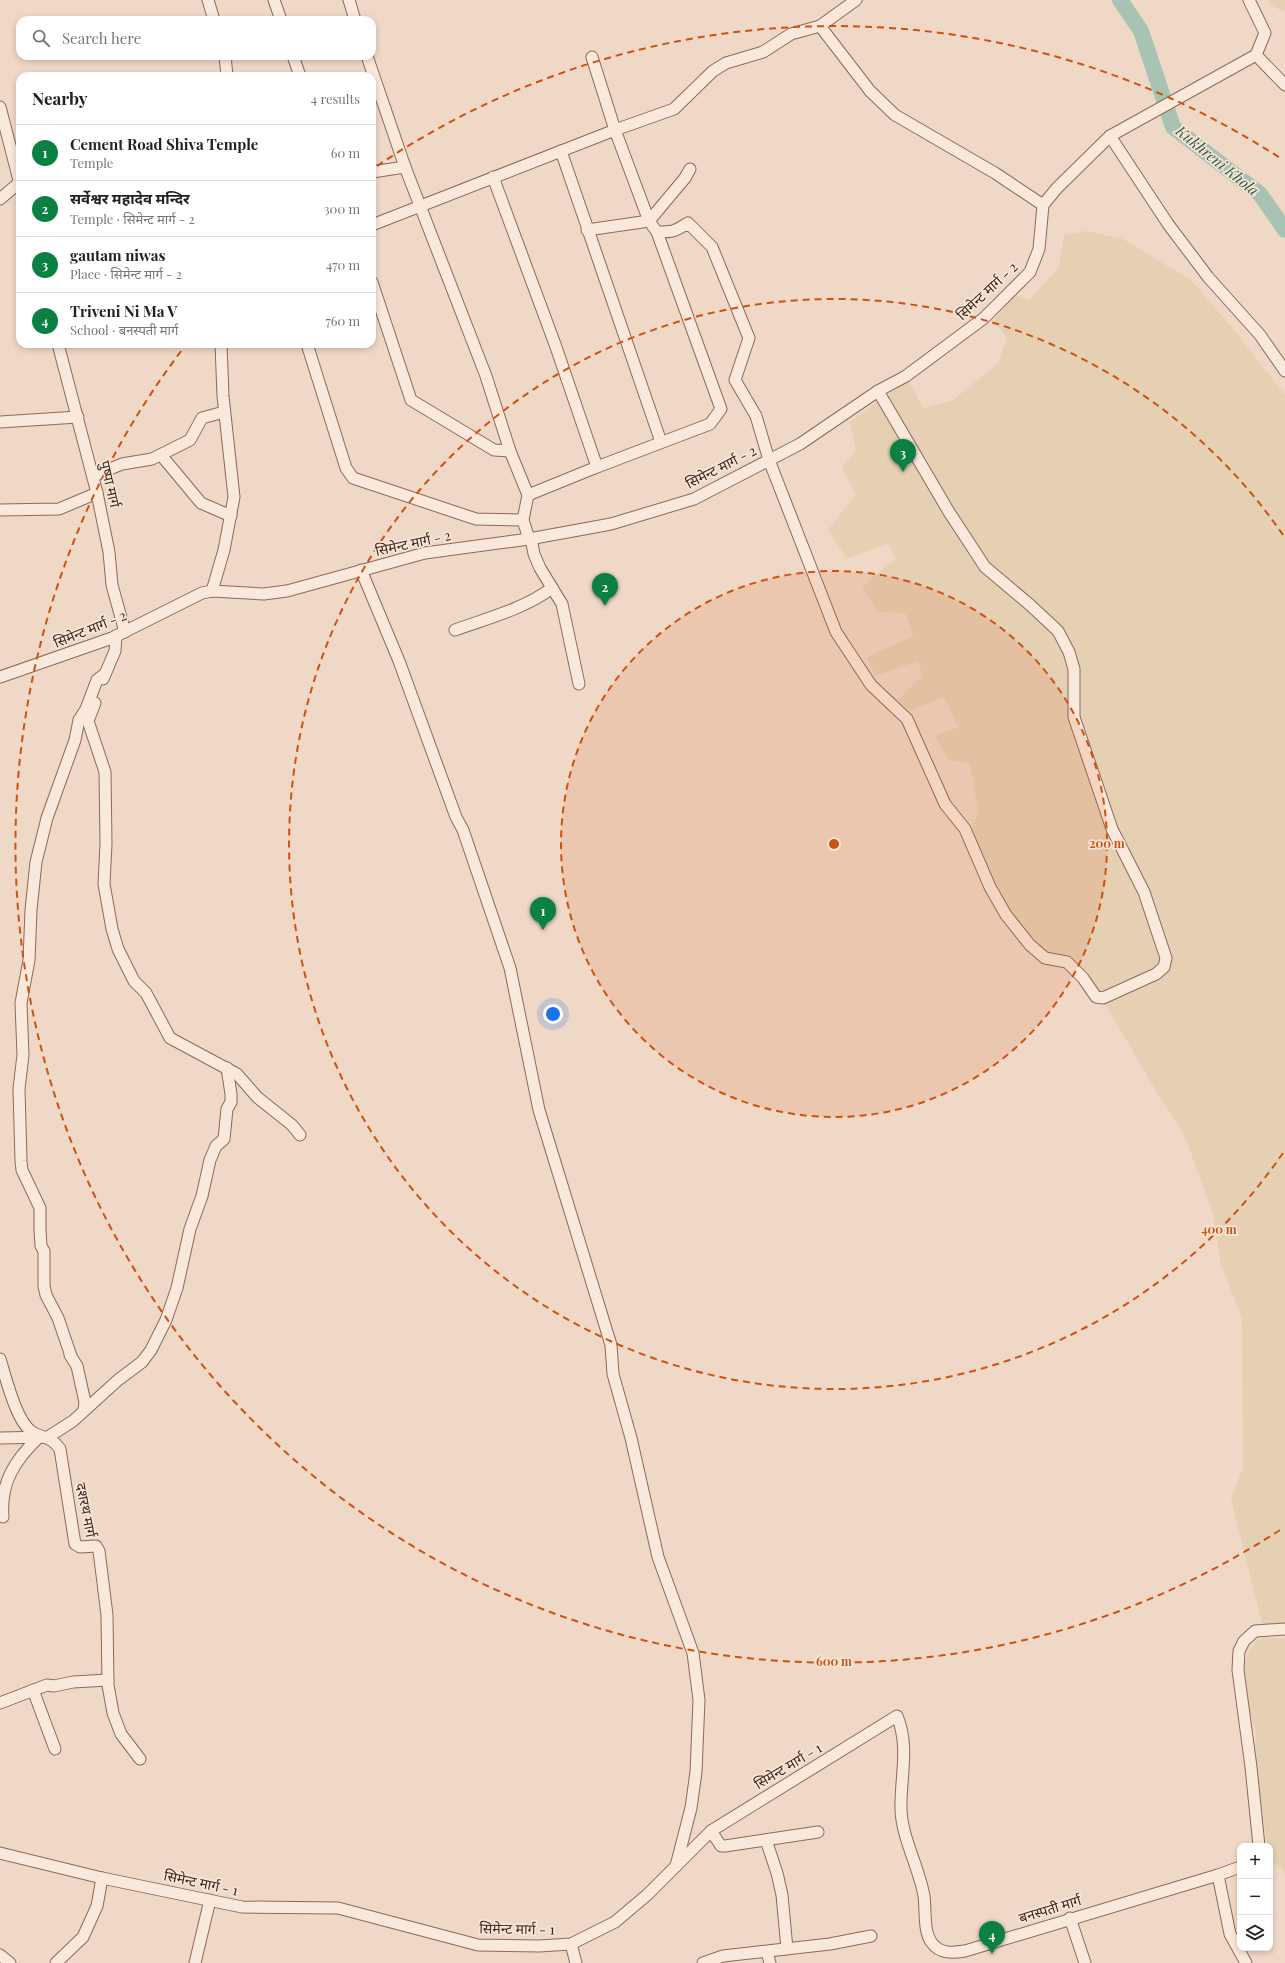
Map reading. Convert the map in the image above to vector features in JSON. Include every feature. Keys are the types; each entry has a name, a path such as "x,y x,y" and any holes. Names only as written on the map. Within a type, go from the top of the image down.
{"street":[{"path":"208,0 213,16"},
{"path":"274,0 280,16"},
{"path":"349,0 354,16"},
{"path":"376,223 615,130 674,109 713,71 726,62 763,52 791,34 820,26 856,0"},
{"path":"820,26 870,91 894,115 995,173 1043,205 1057,188 1110,136 1256,56 1265,33 1249,0"},
{"path":"528,495 596,467 710,424 721,409 657,232 649,221 615,130 592,56"},
{"path":"1256,56 1285,85"},
{"path":"225,60 227,72"},
{"path":"295,60 299,72"},
{"path":"368,60 372,72"},
{"path":"376,82 405,167 422,206 486,376 510,451 528,495 523,520 534,554 562,604 579,684"},
{"path":"0,107 2,125 16,170"},
{"path":"1110,136 1168,224 1208,277 1260,335 1285,371"},
{"path":"561,151 661,442"},
{"path":"376,171 405,167"},
{"path":"587,230 649,221 685,178 690,169"},
{"path":"493,177 556,347 596,467"},
{"path":"0,199 16,186"},
{"name":"सिमेन्ट मार्ग - 2","path":"0,677 73,653 121,634 202,593 212,591 264,594 287,590 425,553 530,538 611,524 694,499 800,444 878,391 906,376 984,318 1030,272 1039,249 1043,205"},
{"path":"657,232 674,232 688,223 712,247 750,338 735,380 756,416 769,460 836,632 871,685 907,719 945,804 965,829 990,887 1006,915 1030,945 1046,958 1067,962 1083,978 1096,996 1103,998 1156,974 1164,967 1166,958 1144,892 1112,829 1074,717 1074,669 1069,652 1058,631 1029,604 985,568 949,512 878,391"},
{"path":"376,294 411,400 494,450 510,451"},
{"name":"पुष्पा मार्ग","path":"59,348 97,493 109,552 112,585 121,634"},
{"path":"212,591 224,550 234,497 224,412 221,348"},
{"path":"308,348 346,468 354,478 476,519 523,520"},
{"path":"93,477 122,464 152,460 190,440 202,418 224,412"},
{"path":"0,422 78,417"},
{"path":"161,455 201,503 231,516"},
{"path":"0,510 58,509 97,493"},
{"path":"361,570 399,661 456,816 463,830 510,968 539,1110 611,1345 613,1374 631,1438 658,1557 693,1653 699,1700 696,1772 691,1808 675,1867"},
{"path":"456,630 539,598 552,588"},
{"path":"121,634 88,722 105,772 106,844 104,884 112,929 118,949 134,981 146,993 170,1038 237,1074 257,1097 292,1125 300,1135"},
{"path":"84,1409 85,1402 77,1366 70,1355 58,1318 48,1300 44,1286 44,1251 41,1246 40,1208 22,1170 19,1089 23,1055 21,1003 29,960 31,910 39,847 52,802 75,740 79,720 86,709 96,680 105,674"},
{"path":"3,1518 0,1509 4,1480 26,1449 43,1437 73,1421 84,1409 142,1362 151,1350 166,1320 177,1288 190,1229 202,1196 210,1160 216,1146 224,1139 226,1109 230,1102 231,1094 227,1068"},
{"name":"दशरथ मार्ग","path":"0,1359 22,1420 32,1432 55,1442 60,1449 75,1544 80,1547 96,1546 99,1551 106,1615 108,1680 113,1713 121,1734 140,1759"},
{"path":"0,1438 43,1437"},
{"path":"1259,1843 1251,1767 1238,1670 1239,1651 1244,1641 1255,1631 1285,1629"},
{"path":"0,1703 46,1685 54,1686 73,1682 108,1680"},
{"path":"33,1690 55,1749"},
{"name":"सिमेन्ट मार्ग - 1","path":"0,1853 102,1878 242,1907 338,1908 478,1945 539,1946 571,1944 615,1922 647,1895 710,1831 897,1716"},
{"name":"बनस्पती मार्ग","path":"897,1716 902,1728 905,1758 901,1812 924,1896 928,1933 933,1945 940,1950 947,1953 956,1952 1237,1868"},
{"path":"710,1831 721,1846 818,1832"},
{"path":"766,1840 777,1873 782,1895 787,1949"},
{"path":"1218,1875 1230,1934 1246,1963"},
{"path":"56,1963 83,1937 97,1906 102,1878"},
{"path":"194,1963 210,1900"},
{"path":"1070,1918 1085,1963"},
{"path":"703,1963 723,1956 769,1958 787,1949 830,1944 870,1936"},
{"path":"571,1944 576,1963"},
{"path":"0,1955 10,1963"}],"shaded area":[{"path":"1268,0 1285,0 1285,12 1270,5"},
{"path":"1087,231 1123,239 1191,280 1234,330 1285,395 1285,1625 1263,1626 1231,1499 1243,1468 1242,1318 1221,1265 1213,1214 1184,1134 1159,1096 1111,1014 1092,986 1068,956 1042,953 1012,915 993,884 969,836 978,813 970,763 949,760 935,736 958,727 944,697 910,711 897,700 922,676 918,661 875,676 867,657 913,636 906,614 877,611 862,588 871,578 896,559 888,543 847,559 828,530 856,494 842,468 856,450 849,422 908,381 924,408 953,400 997,364 1007,338 994,320 1016,295 1029,300 1059,267 1064,235"},
{"path":"1267,1638 1285,1638 1285,1876 1281,1867 1273,1862 1273,1843 1267,1843 1255,1760 1256,1732 1245,1696 1242,1674 1245,1661 1251,1648 1257,1640"}],"waterway":[{"name":"Kukhreni Khola","path":"1120,0 1141,31 1173,127 1260,194 1285,230"}],"place":[{"name":"gautam niwas","path":"903,472"},
{"name":"सर्वेश्वर महादेव मन्दिर","path":"605,606"},
{"name":"Cement Road Shiva Temple","path":"543,930"},
{"name":"Triveni Ni Ma V","path":"992,1954"}]}
